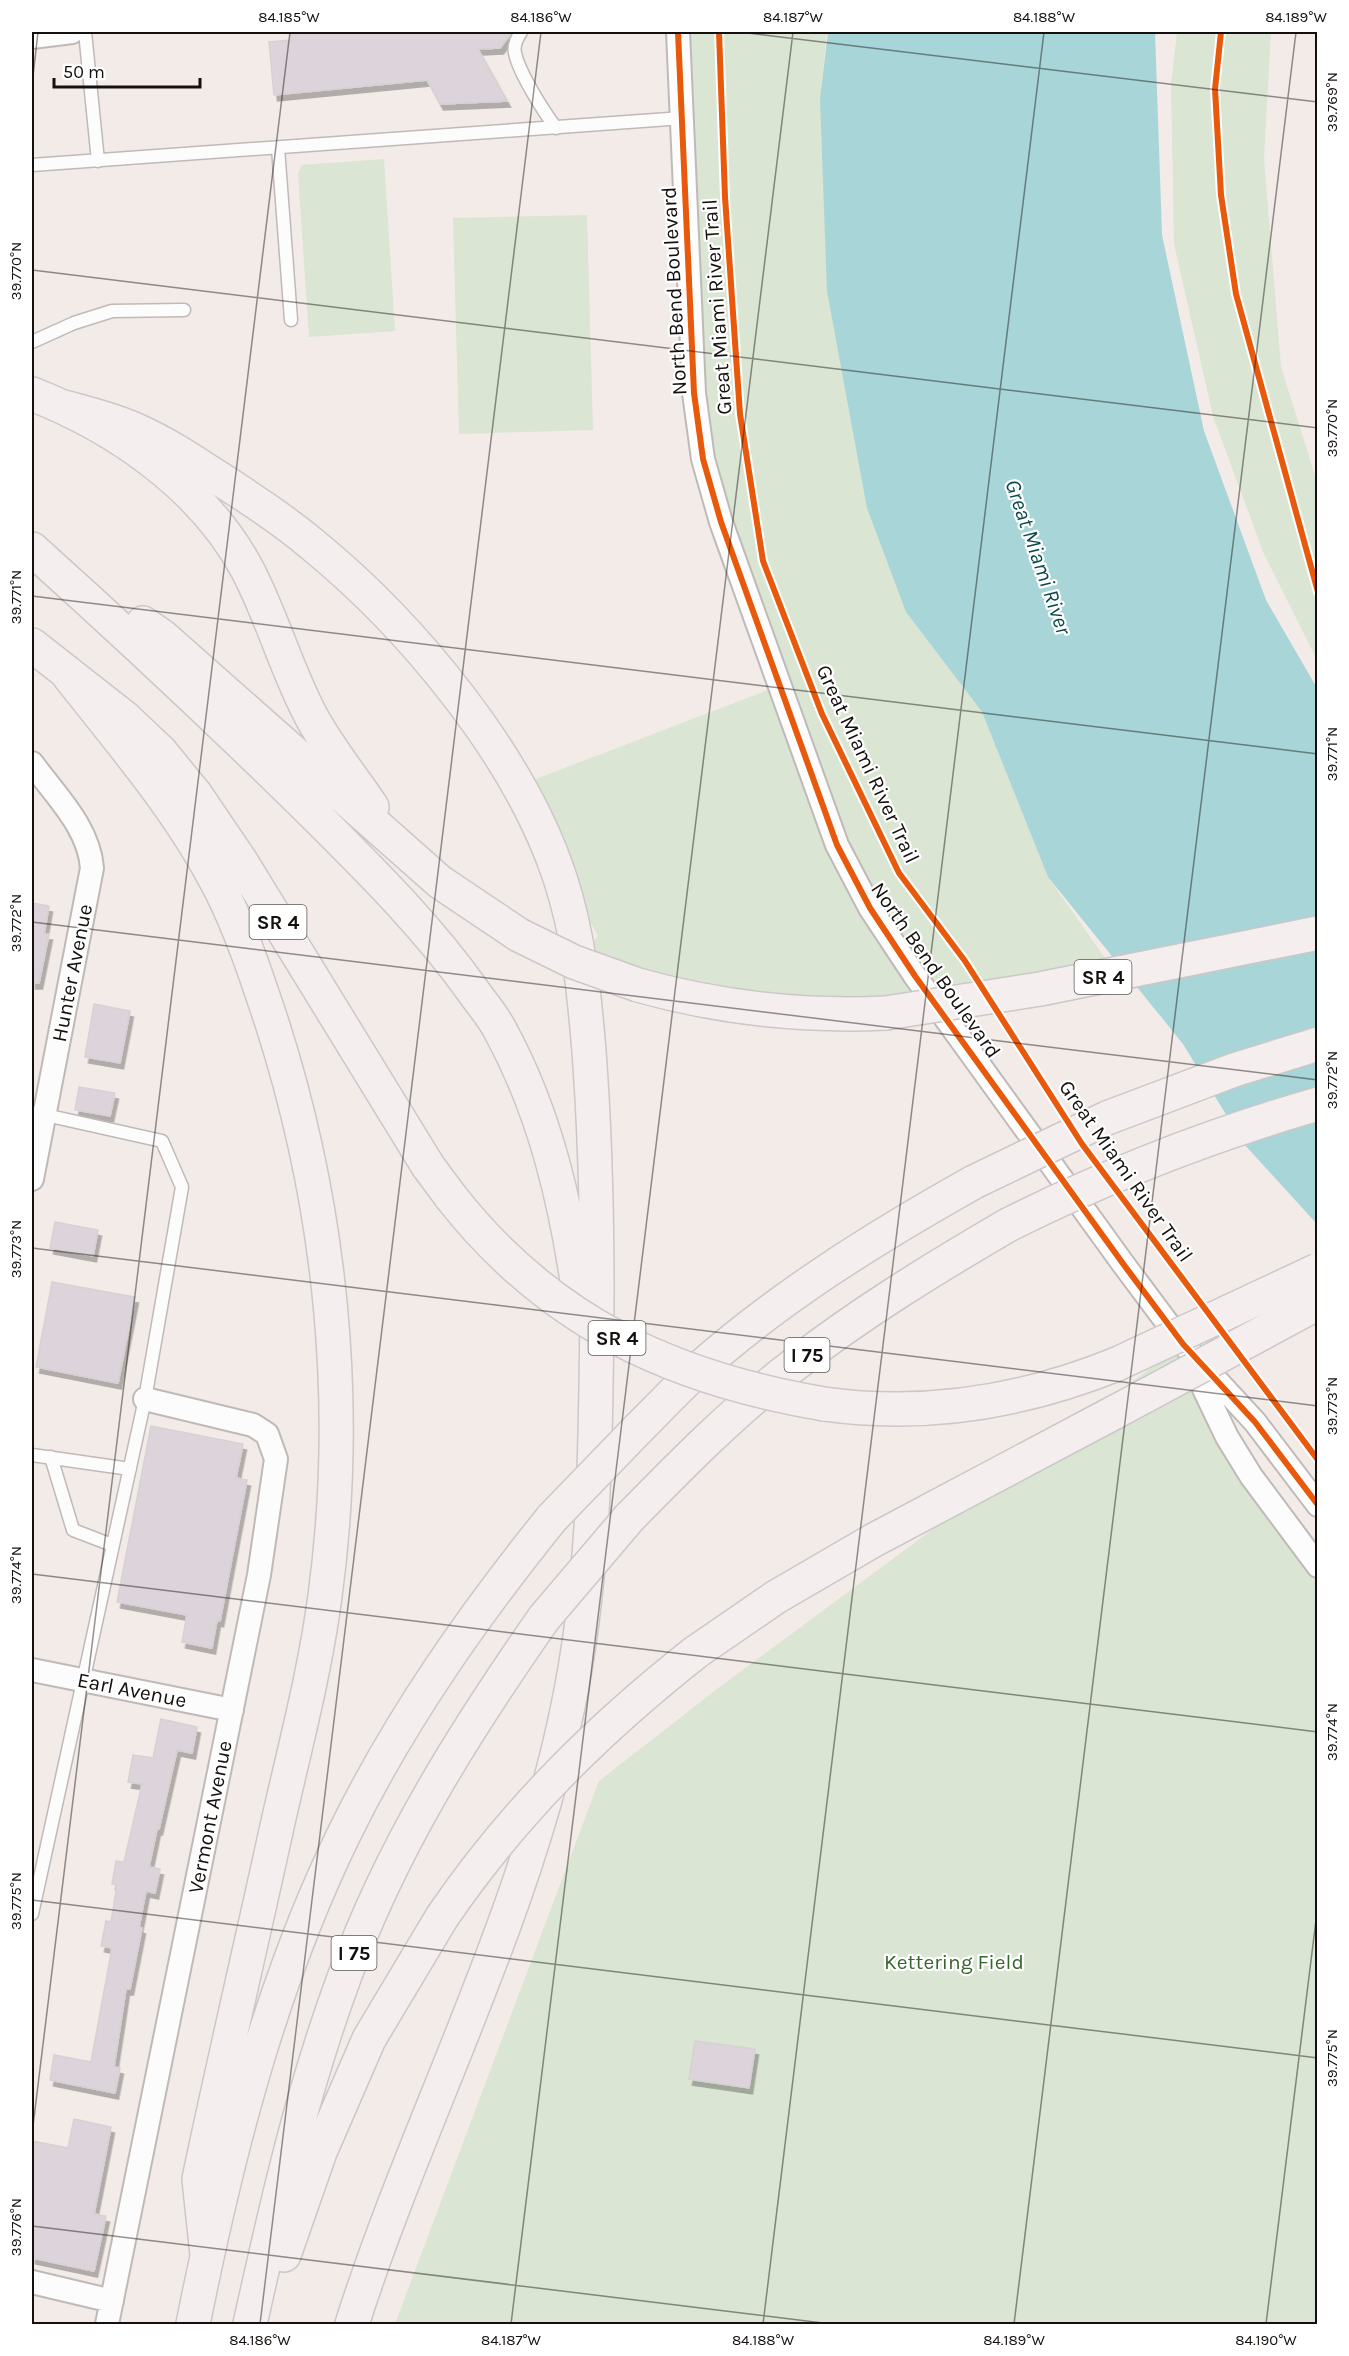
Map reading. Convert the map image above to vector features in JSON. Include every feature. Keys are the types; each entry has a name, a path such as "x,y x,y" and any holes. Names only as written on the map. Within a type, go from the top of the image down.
{"highway":[{"path":"32,394 135,430 179,453 260,504 315,546 372,599 456,694 518,786 558,872 576,932 585,1002 597,1188 593,1502 582,1625 566,1715 526,1861 482,1981 392,2210 352,2325"},
{"path":"64,407 94,423 158,467 217,523 248,571 312,717 398,846"},
{"path":"32,547 138,644 387,887 447,954 500,1029 543,1127 569,1221 596,1406"},
{"name":"SR 4","path":"32,547 162,636 440,882 519,935 604,974 638,985 699,1000 760,1011 829,1015 886,1013 1062,985 1317,933"},
{"name":"SR 4","path":"32,645 125,718 160,751 196,795 240,860 428,1166 481,1232 528,1277 612,1336 666,1363 729,1384 824,1404 893,1410 988,1402 1035,1393 1117,1364 1225,1316 1317,1270"},
{"path":"69,676 178,815 222,891 261,989 298,1112 315,1189 327,1272 336,1412 332,1530 325,1598 301,1721 199,2179 207,2255"},
{"name":"I 75","path":"193,2325 207,2255 244,2102 273,2008 345,1833 376,1772 434,1677 502,1580 552,1518 693,1375 838,1263 974,1182 1117,1114 1234,1070 1317,1044"},
{"name":"I 75","path":"250,2325 285,2167 305,2095 344,1976 394,1862 427,1798 467,1731 544,1618 629,1518 694,1452 790,1368 888,1297 1008,1225 1080,1189 1209,1137 1317,1104"},
{"path":"260,2325 320,2152 346,2090 394,1994 442,1917 491,1849 562,1768 630,1706 696,1652 776,1597 874,1540 1317,1303"}],"street":[{"path":"32,37 72,32"},
{"name":"North Bend Boulevard","path":"678,32 694,393 703,459 729,544 837,845 870,908 915,976 1183,1344 1255,1422 1317,1505"},
{"name":"Hunter Avenue","path":"32,1179 38,1114 92,868 91,854 85,836 38,772"},
{"name":"North Bend Boulevard","path":"1183,1344 1227,1437 1251,1476 1317,1566"},
{"name":"Vermont Avenue","path":"107,2325 259,1575 276,1459 267,1434 253,1425 145,1399"},
{"name":"Earl Avenue","path":"32,1670 232,1710"},
{"path":"32,2282 112,2301"}],"lane":[{"path":"85,32 98,161"},
{"path":"521,32 515,40 514,53 543,112 556,128"},
{"path":"32,165 683,118"},
{"path":"278,148 291,320"},
{"path":"32,342 74,323 112,311 184,310"},
{"path":"32,1914 81,1680 145,1399 182,1187 162,1141 38,1114"},
{"path":"32,1455 130,1469"},
{"path":"51,1458 74,1530 112,1545"}],"green space":[{"path":"678,32 827,32 820,98 906,612 982,712 1048,877 1117,975 789,1013 574,962 598,936 518,786 778,686 703,459"},
{"path":"1177,32 1271,32 1264,159 1281,367 1317,482 1317,660 1263,552 1213,416 1174,244 1171,85"},
{"path":"384,159 395,331 309,337 298,173 302,165"},
{"path":"587,215 593,430 459,434 453,218"},
{"name":"Kettering Field","path":"1183,1344 1317,1566 1317,2324 395,2324 599,1781 721,1686"}],"water":[{"name":"Great Miami River","path":"828,32 1155,32 1162,235 1204,431 1266,600 1317,688 1317,1224 1244,1144 1183,1044 1048,877 982,712 906,612 867,508 827,291 820,98"}],"building":[{"path":"290,32 512,32 500,48 478,49 507,101 440,104 427,80 274,95 269,42 291,40"},
{"path":"32,903 49,906 44,934 49,934 39,983 32,983"},
{"path":"94,1004 130,1011 120,1063 85,1057"},
{"path":"79,1087 115,1093 110,1116 75,1110"},
{"path":"55,1222 98,1230 93,1256 50,1248"},
{"path":"52,1282 135,1297 118,1383 36,1367"},
{"path":"151,1426 243,1444 236,1478 247,1480 220,1621 217,1620 212,1648 182,1642 187,1615 117,1602"},
{"path":"161,1719 197,1727 192,1753 177,1750 159,1829 157,1829 149,1867 160,1869 155,1893 146,1891 139,1927 142,1928 130,1989 126,1989 114,2067 120,2068 115,2093 50,2080 54,2055 91,2062 112,1948 101,1946 106,1921 111,1922 117,1885 112,1884 116,1861 124,1862 142,1784 128,1782 133,1755 153,1758"},
{"path":"695,2041 755,2049 749,2088 689,2079"},
{"path":"74,2119 111,2127 94,2214 106,2216 94,2271 32,2258 32,2141 68,2148"}],"cycle path":[{"name":"Great Miami River Trail","path":"678,32 694,393 703,459 721,522 837,845 870,908 915,976 1124,1265 1183,1344 1255,1422 1318,1505"},
{"name":"Great Miami River Trail","path":"719,32 725,197 740,414 763,561 822,714 899,873 965,961 1082,1144 1318,1460"},
{"path":"1221,32 1215,89 1221,195 1236,294 1318,592"}]}
